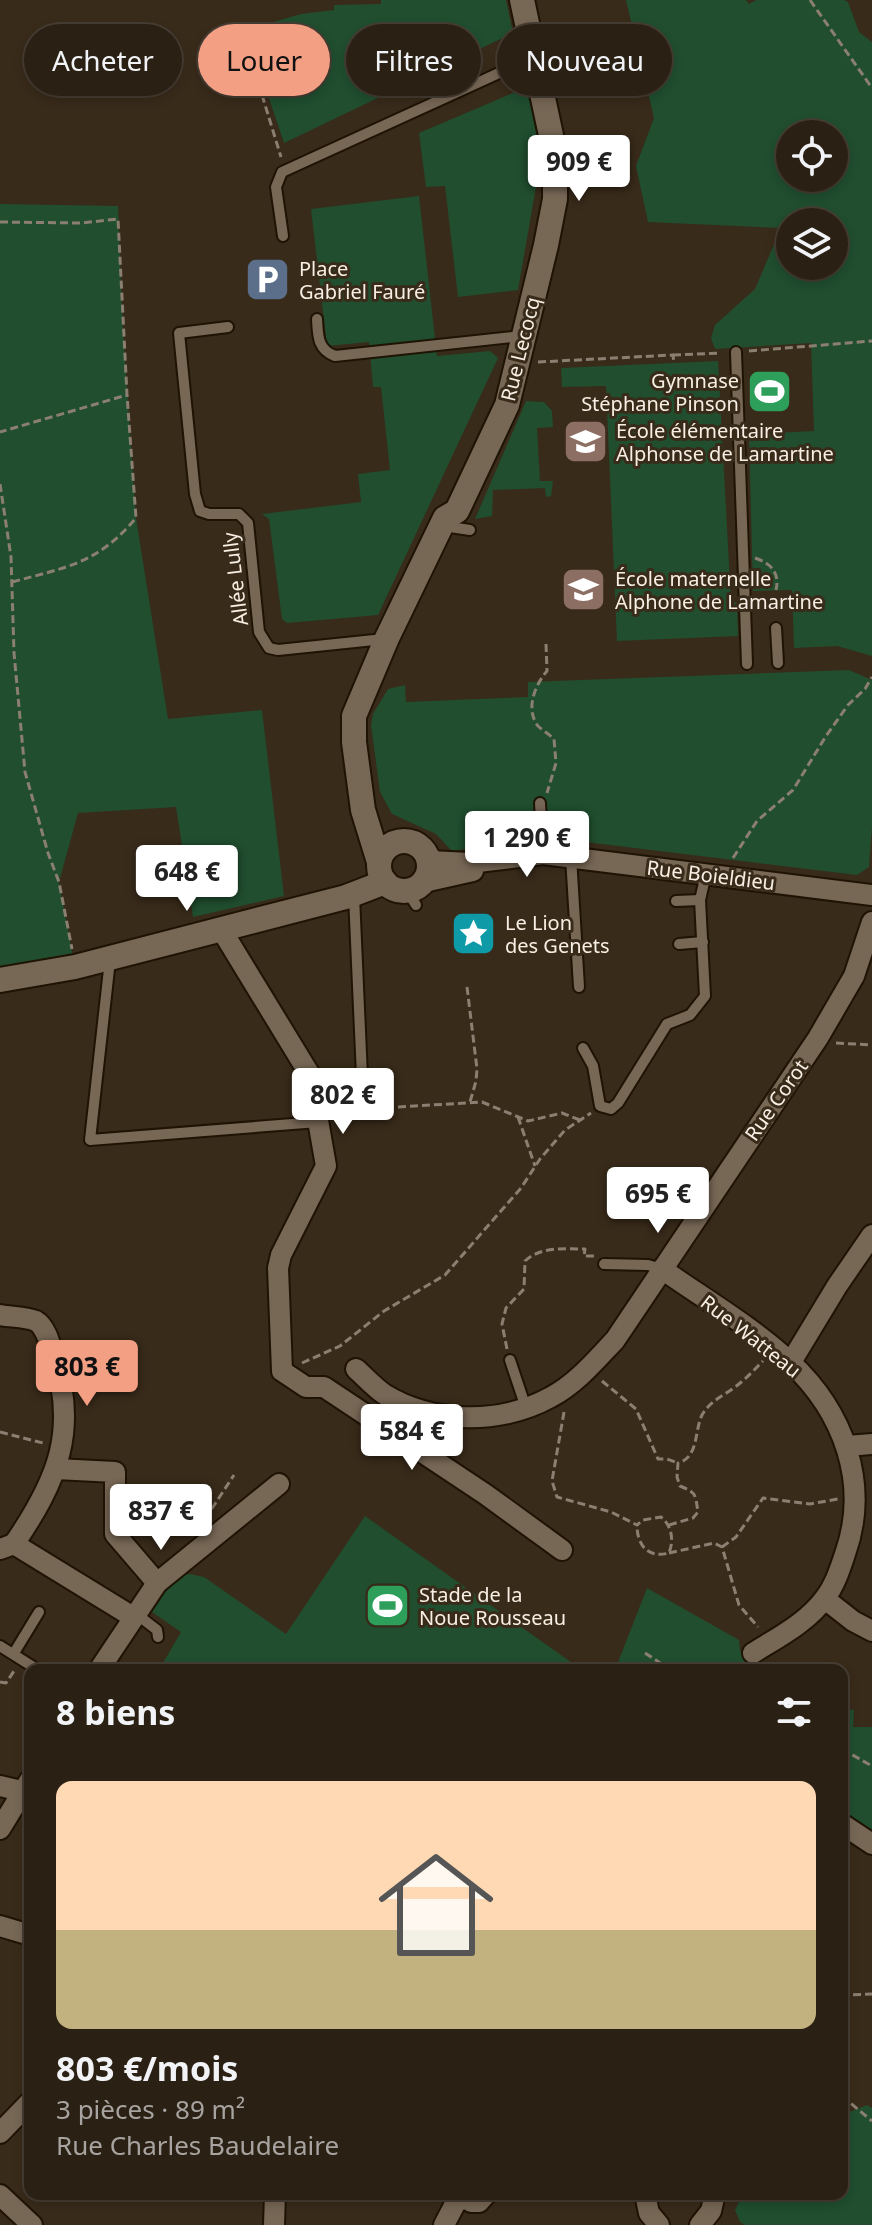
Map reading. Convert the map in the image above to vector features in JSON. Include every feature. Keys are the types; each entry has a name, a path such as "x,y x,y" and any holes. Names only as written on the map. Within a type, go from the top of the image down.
{"street":[{"name":"Rue Lecocq","path":"522,0 527,24"},
{"name":"Rue Lecocq","path":"407,881 363,810 354,742 354,716 387,638 441,526 445,518 457,511 507,405 555,199 555,154 542,96"},
{"path":"363,810 381,829 400,841"},
{"path":"400,841 408,841 421,848 407,881 386,849 400,841"},
{"name":"Rue Boieldieu","path":"407,881 459,864 543,854 872,895"},
{"path":"0,980 75,967 407,881"},
{"name":"Rue Corot","path":"356,1369 383,1393 412,1407 484,1418 526,1408 552,1397 587,1369 615,1340 815,1043 854,976 872,922"},
{"path":"221,929 310,1075 326,1166 281,1255 278,1268 282,1371 306,1387 324,1387 485,1494 562,1550"},
{"path":"782,1356 868,1245"},
{"name":"Rue Watteau","path":"662,1269 782,1356 817,1393 847,1446 855,1476 856,1512 848,1545 839,1573 825,1599 798,1623 753,1653"},
{"path":"0,1315 35,1321 43,1327 62,1383 65,1414 63,1447 56,1469 40,1503 7,1546 134,1615"},
{"path":"847,1446 872,1444"},
{"path":"56,1469 115,1472 115,1534 157,1583"},
{"path":"103,1664 157,1583 279,1484"},
{"path":"825,1599 853,1621 872,1631"},
{"path":"0,1786 24,1788"},
{"path":"0,1829 24,1794"},
{"path":"848,1828 872,1844"},
{"path":"0,1926 24,1933"},
{"path":"0,2133 24,2108"},
{"path":"0,2195 32,2225"},
{"path":"274,2225 275,2200"},
{"path":"444,2225 459,2200"},
{"path":"646,2200 649,2213 659,2225"},
{"path":"700,2225 711,2211 714,2200"}],"lane":[{"path":"283,236 276,187 277,178 285,170 497,74"},
{"path":"317,319 319,342 327,353 335,356 524,336"},
{"name":"Allée Lully","path":"228,327 179,333 180,347 197,504 205,513 239,514 248,523 259,632 269,648 278,650 387,638"},
{"path":"736,352 747,664"},
{"path":"248,523 259,532"},
{"path":"441,526 470,530"},
{"path":"259,632 269,622"},
{"path":"776,628 778,663"},
{"path":"540,803 543,854"},
{"path":"571,857 579,987"},
{"path":"583,1048 593,1066 600,1106 611,1109 618,1103 667,1024 690,1015 705,996 700,900 706,874"},
{"path":"354,894 362,1076"},
{"path":"676,901 700,900"},
{"path":"561,906 574,905"},
{"path":"679,944 703,942"},
{"path":"110,958 90,1140 318,1122"},
{"path":"604,1264 648,1265 662,1269"},
{"path":"510,1360 526,1408"},
{"path":"18,1656 39,1612"},
{"path":"134,1615 157,1630 158,1637"},
{"path":"0,1646 29,1664"}],"path":[{"path":"810,0 872,88"},
{"path":"262,96 285,170"},
{"path":"0,223 81,223 118,219 136,518 118,539 83,563 12,582"},
{"path":"537,362 841,346 872,341"},
{"path":"673,355 674,363"},
{"path":"0,432 127,395"},
{"path":"0,484 11,557 14,653 25,772 59,882 75,967"},
{"path":"743,556 769,564 777,575 776,590"},
{"path":"540,803 550,788 556,763 554,739 538,725 533,706 533,693 547,671 546,644"},
{"path":"727,877 735,855 757,821 793,790 826,736 872,677"},
{"path":"467,987 477,1069 470,1102"},
{"path":"815,1043 872,1045"},
{"path":"398,1107 482,1102 528,1121 562,1113 580,1120"},
{"path":"282,1371 340,1346 384,1311 445,1275 521,1188 565,1130 600,1106"},
{"path":"518,1117 535,1166"},
{"path":"510,1360 502,1324 506,1308 524,1289 525,1261 533,1253 553,1249 585,1249 584,1256 601,1257 604,1264"},
{"path":"587,1369 636,1409 658,1459 678,1463 690,1457 706,1409 748,1376 782,1356"},
{"path":"569,1384 552,1481 554,1492 566,1502 611,1512 637,1525"},
{"path":"0,1432 63,1447"},
{"path":"669,1525 693,1518 698,1512 693,1490 680,1486 678,1463"},
{"path":"204,1545 200,1526 234,1475"},
{"path":"722,1547 736,1537 763,1498 810,1504 856,1496"},
{"path":"637,1525 643,1520 661,1517 669,1525 669,1553"},
{"path":"637,1525 637,1536 644,1549 653,1554 714,1543 722,1547 739,1605 772,1641"},
{"path":"645,1653 662,1664"},
{"path":"0,1682 6,1683 18,1656"},
{"path":"848,1752 872,1766"},
{"path":"848,1994 872,1994"},
{"path":"848,2101 872,2121"}],"green space":[{"path":"381,0 506,0 511,24 497,24 497,41 481,48 481,24 346,24 346,96 382,96 284,143 268,96 330,96 330,24 267,24 301,14 334,10 334,5 381,4"},
{"path":"626,0 746,0 749,4 756,0 848,2 859,32 872,42 872,656 837,646 794,648 792,590 753,591 749,434 814,431 811,343 715,349 711,338 715,325 755,289 776,240 776,280 848,280 848,208 776,208 776,228 648,222 636,166 654,118 649,96 672,96 672,24 632,24"},
{"path":"506,96 529,96 541,158 518,290 458,297 445,186 426,187 419,133"},
{"path":"419,196 437,356 490,351 498,358 378,615 287,623 282,619 269,519 262,514 361,502 358,474 390,470 381,387 373,387 369,342 327,346 311,209"},
{"path":"0,204 118,206 136,518 168,719 262,710 284,896 193,917 176,807 78,813 59,882 75,967 0,980"},
{"path":"718,361 731,601 737,603 738,636 617,641 606,386 562,387 561,368"},
{"path":"526,401 544,402 552,411 553,427 537,428 540,481 553,481 551,496 546,497 545,488 493,490 492,516 475,519"},
{"path":"849,670 872,680 869,867 857,875 569,840 521,841 452,851 436,834 392,814 380,792 371,725 373,714 388,689 405,685 406,702 528,697 528,682"},
{"path":"365,1516 574,1664 162,1664 181,1632 146,1608 175,1576 190,1574 204,1577 286,1634"},
{"path":"647,1588 739,1640 740,1651 753,1653 752,1664 617,1664"},
{"path":"848,1709 854,1710 853,1727 872,1727 872,1834 848,1818"},
{"path":"867,2105 872,2108 872,2225 745,2225 740,2222 735,2210 740,2200 848,2200 848,2113"}],"place":[{"name":"Place Gabriel Fauré","path":"268,280"},
{"name":"Gymnase Stéphane Pinson","path":"770,392"},
{"name":"École élémentaire Alphonse de Lamartine","path":"585,442"},
{"name":"École maternelle Alphone de Lamartine","path":"584,590"},
{"name":"Le Lion des Genets","path":"474,933"},
{"name":"Stade de la Noue Rousseau","path":"388,1606"}]}
